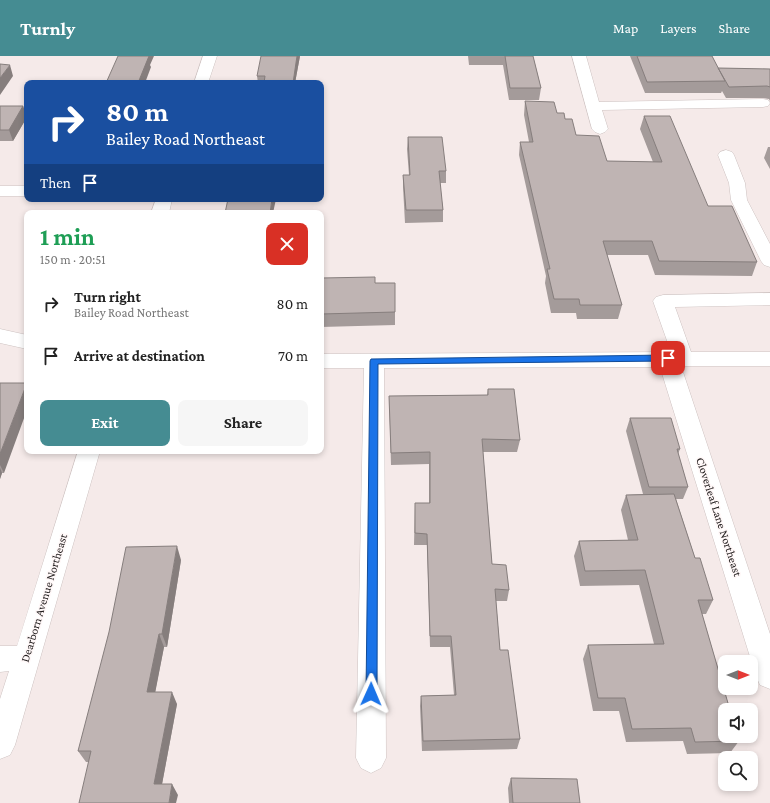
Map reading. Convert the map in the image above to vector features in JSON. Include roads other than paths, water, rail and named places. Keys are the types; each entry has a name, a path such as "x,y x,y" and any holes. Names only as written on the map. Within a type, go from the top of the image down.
{"street":[{"path":"202,80 210,56"},
{"path":"578,56 600,129"},
{"path":"593,106 668,106 763,103"},
{"path":"726,155 737,183 739,200 770,261"},
{"path":"0,191 24,191"},
{"name":"Cloverleaf Lane Northeast","path":"770,299 663,301 675,358 770,676"},
{"path":"0,336 24,341"},
{"path":"324,361 675,358 770,359"},
{"path":"371,758 374,361"},
{"name":"Dearborn Avenue Northeast","path":"0,745 13,658 88,454"}]}
